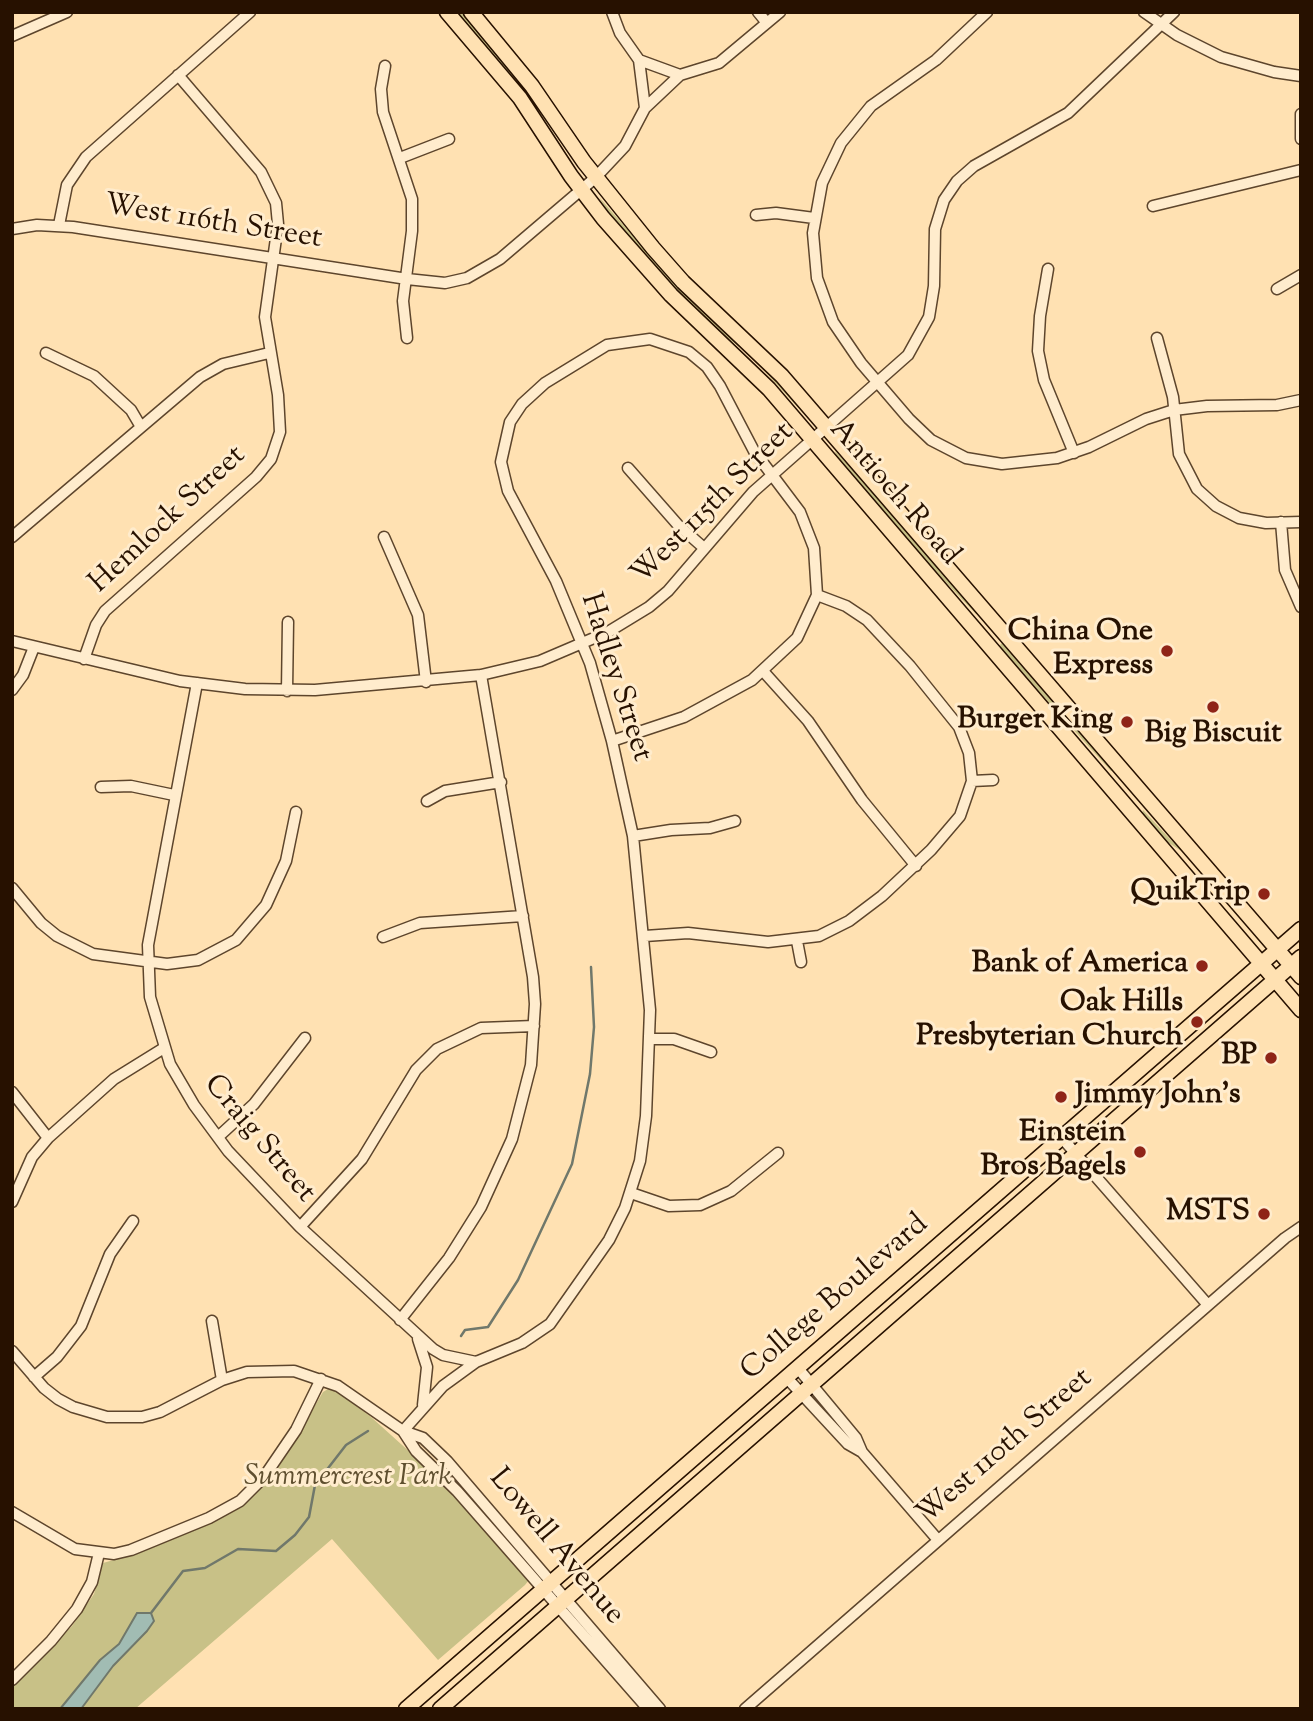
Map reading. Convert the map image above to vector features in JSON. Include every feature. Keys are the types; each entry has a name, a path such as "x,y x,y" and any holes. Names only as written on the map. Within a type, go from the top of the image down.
{"main road":[{"name":"Antioch Road","path":"447,12 520,99 581,190 659,281 754,372 1301,1010"},
{"name":"Antioch Road","path":"471,12 532,86 595,178 683,282 774,367 1277,949 1298,966"},
{"name":"College Boulevard","path":"406,1709 1301,929"},
{"name":"College Boulevard","path":"440,1709 1274,980 1298,966"}],"street":[{"path":"12,36 47,17 67,12"},
{"path":"59,225 67,185 86,157 250,12"},
{"path":"612,12 620,33 639,60 645,108"},
{"path":"758,12 767,23"},
{"name":"West 116th Street","path":"12,229 59,225 445,283 474,276 500,259 595,178 625,146 645,108 680,75 719,63 780,12"},
{"path":"987,12 956,44 888,92 855,122 829,165 814,218 814,256 823,300 844,342 923,433 966,458 1002,464 1024,464 1074,453 1146,419 1174,410 1208,406 1277,405 1301,400"},
{"path":"1144,12 1161,25 1221,57 1274,72 1301,76"},
{"name":"West 115th Street","path":"12,641 197,683 287,691 426,682 481,675 540,661 583,644 649,607 668,591 739,505 908,355 925,326 934,286 935,229 944,200 957,181 974,166 1068,113 1174,12"},
{"path":"639,60 680,75"},
{"path":"385,66 381,100 411,190 414,216 403,301 407,338"},
{"name":"Hemlock Street","path":"84,659 96,625 113,602 256,477 271,459 280,432 265,317 277,211 267,182 178,75"},
{"path":"1301,114 1301,139"},
{"path":"400,158 449,139"},
{"path":"1153,206 1301,170"},
{"path":"756,215 776,213 814,218"},
{"path":"1048,269 1040,316 1038,351 1044,380 1074,453"},
{"path":"1277,289 1301,275"},
{"path":"1157,338 1174,410 1179,454 1192,482 1203,495 1238,517 1301,522"},
{"name":"Hadley Street","path":"403,1431 443,1386 476,1362 522,1343 550,1324 605,1246 631,1193 645,1135 649,1039 645,936 633,836 612,741 583,644 556,581 508,491 501,462 506,433 516,411 564,369 599,348 625,340 650,339 675,345 696,357 713,374 754,451 791,498 809,531 817,568 817,595"},
{"path":"12,537 214,368 269,353"},
{"path":"46,354 94,376 131,410 141,427"},
{"path":"628,468 678,526 704,548"},
{"path":"1281,522 1285,570 1301,607"},
{"path":"384,537 418,615 426,682"},
{"path":"612,741 659,727 713,704 763,671 797,638 817,595 860,614 910,666 959,727 969,753 972,781 960,816 916,866 849,921 819,936 797,941 768,942 688,933 645,936"},
{"path":"287,691 288,622"},
{"path":"12,690 23,675 34,647"},
{"path":"763,671 808,721 862,800 916,866"},
{"path":"400,1320 455,1250 496,1178 523,1103 531,1065 534,1027 533,977 481,675"},
{"name":"Craig Street","path":"197,683 149,930 150,997 164,1048 180,1085 218,1137 300,1227 416,1334 443,1354 476,1362"},
{"path":"972,781 993,780"},
{"path":"427,801 445,791 501,782"},
{"path":"101,787 131,786 174,795"},
{"path":"12,888 41,923 74,946 115,959 167,964 198,960 229,945 249,928 278,880 291,844 296,812"},
{"path":"633,836 710,828 735,821"},
{"path":"383,937 410,925 523,916"},
{"path":"797,941 801,962"},
{"path":"300,1227 362,1159 416,1070 437,1049 451,1039 481,1028 534,1027"},
{"path":"218,1137 254,1104 305,1038"},
{"path":"649,1039 674,1039 712,1052"},
{"path":"12,1202 32,1157 48,1138 114,1079 164,1048"},
{"path":"12,1092 48,1138"},
{"path":"1062,1138 1208,1305"},
{"path":"631,1193 669,1206 700,1205 731,1191 778,1153"},
{"path":"34,1377 57,1357 81,1326 110,1254 133,1221"},
{"name":"West 110th Street","path":"745,1709 1301,1227"},
{"path":"212,1321 222,1380"},
{"path":"416,1334 427,1367 422,1407"},
{"name":"Lowell Avenue","path":"12,1351 44,1388 73,1407 90,1413 125,1418 160,1412 222,1380 266,1369 294,1371 338,1386 403,1431 423,1438 453,1467 548,1586 660,1709"},
{"path":"792,1372 848,1444 862,1452 938,1540"},
{"path":"12,1512 59,1543 99,1553 131,1550 240,1501 264,1478 296,1430 321,1379"},
{"path":"15,1673 81,1603 92,1582 99,1553"},
{"name":"Lowell Avenue","path":"562,1602 648,1709"}],"green space":[{"path":"455,12 466,12 532,90 577,161 573,160 532,100"},
{"path":"599,197 652,258 738,337 809,415 802,412 749,354 717,330 683,298 612,219"},
{"path":"835,451 912,534 979,614 976,614 920,555 837,459"},
{"path":"1002,643 1113,770 1111,771 1003,652 1000,645"},
{"path":"1143,810 1189,856 1163,839 1142,815"},
{"name":"Summercrest Park","path":"328,1389 338,1392 371,1417 452,1490 529,1580 525,1585 438,1660 332,1539 135,1709 12,1709 12,1688 72,1626 94,1594 103,1563 142,1552 242,1507 277,1470 323,1392"}],"water":[{"path":"137,1613 151,1613 154,1621 147,1631 113,1666 81,1709 60,1709 100,1660 119,1644"}],"waterway":[{"path":"461,1336 465,1330 488,1327 518,1280 572,1164 590,1074 594,1027 591,967"},
{"path":"151,1613 183,1571 205,1568 238,1549 276,1551 295,1535 309,1517 315,1485 346,1445 368,1431"}],"place":[{"name":"China One Express","path":"1167,651"},
{"name":"Big Biscuit","path":"1213,707"},
{"name":"Burger King","path":"1127,722"},
{"name":"QuikTrip","path":"1264,894"},
{"name":"Bank of America","path":"1202,966"},
{"name":"Oak Hills Presbyterian Church","path":"1197,1022"},
{"name":"BP","path":"1271,1058"},
{"name":"Jimmy John's","path":"1061,1097"},
{"name":"Einstein Bros Bagels","path":"1140,1152"},
{"name":"MSTS","path":"1264,1214"}]}
